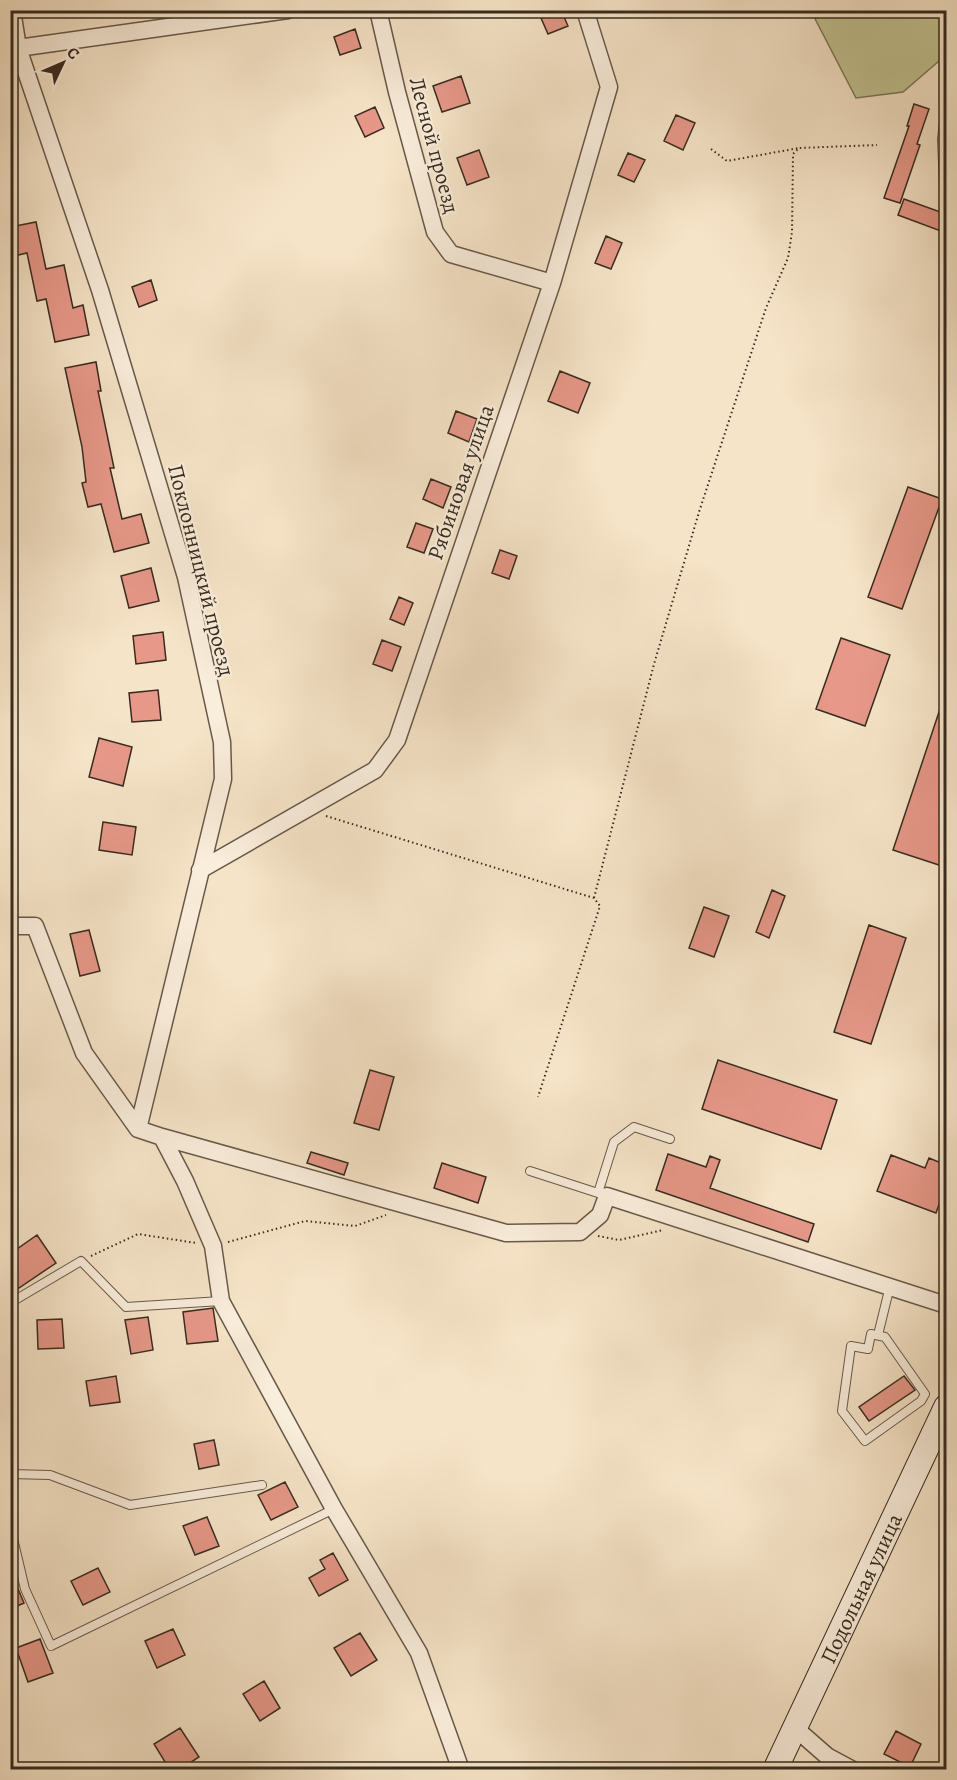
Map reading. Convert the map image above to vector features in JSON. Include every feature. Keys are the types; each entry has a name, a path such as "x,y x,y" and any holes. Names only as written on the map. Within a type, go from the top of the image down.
{"street":[{"name":"Поклонницкий проезд","path":"12,10 17,40 100,290 186,577 222,742 223,779 138,1129"},
{"path":"17,40 181,18 288,10"},
{"name":"Лесной проезд","path":"378,10 397,92 435,232 451,254 552,283"},
{"name":"Рябиновая улица","path":"200,870 375,770 397,740 552,283 609,87 585,10"},
{"path":"10,926 35,926 84,1053 138,1129 506,1233 580,1232 600,1215 603,1194 946,1305"},
{"path":"162,1137 185,1181 213,1246 221,1301 334,1509 419,1653 461,1770"},
{"name":"Подольная улица","path":"775,1770 935,1407"},
{"path":"795,1728 827,1756 853,1770"}],"lane":[{"path":"946,104 944,139 944,187 946,188"},
{"path":"530,1171 603,1194 614,1142 620,1137 634,1127 670,1139"},
{"path":"10,1303 81,1260 126,1307 221,1301"},
{"path":"878,1335 890,1286"},
{"path":"871,1334 885,1337 935,1407 865,1441 842,1411 851,1346 868,1349 871,1334"},
{"path":"10,1474 50,1475 130,1505 262,1485"},
{"path":"10,1526 25,1588 51,1646 334,1509"}],"path":[{"path":"711,149 727,160 799,148 877,145"},
{"path":"594,898 654,664 695,523 766,308 788,258 792,232 793,154 799,148"},
{"path":"306,810 594,898 600,906 538,1097"},
{"path":"81,1260 138,1234 213,1246 305,1221 355,1226 408,1207"},
{"path":"580,1232 619,1240 692,1222"}],"green space":[{"path":"811,11 946,11 946,55 903,92 856,98"}],"building":[{"path":"561,10 568,26 548,34 541,18"},
{"path":"355,29 361,48 340,55 334,37"},
{"path":"461,76 470,103 442,112 433,86"},
{"path":"914,104 929,109 917,144 920,145 900,203 884,198 909,126 907,126"},
{"path":"375,107 384,128 365,137 355,116"},
{"path":"676,115 695,123 683,150 664,141"},
{"path":"479,150 489,177 467,185 457,158"},
{"path":"628,153 645,160 634,182 618,175"},
{"path":"904,199 946,214 946,233 898,215"},
{"path":"36,222 46,269 64,265 73,308 83,305 89,335 55,342 46,299 37,301 27,253 10,257 10,227"},
{"path":"606,236 622,243 611,269 595,263"},
{"path":"151,280 157,300 139,307 132,287"},
{"path":"96,362 101,391 98,391 114,468 110,468 122,519 141,514 149,543 114,552 101,504 88,507 82,483 86,482 82,447 65,368"},
{"path":"560,371 590,383 578,413 548,401"},
{"path":"456,411 477,419 469,442 448,433"},
{"path":"431,479 451,487 443,508 423,499"},
{"path":"908,487 942,499 902,609 868,597"},
{"path":"416,523 433,529 424,553 407,547"},
{"path":"500,550 517,556 509,579 492,573"},
{"path":"151,568 159,601 129,608 121,576"},
{"path":"399,597 413,603 404,625 390,619"},
{"path":"163,632 166,660 136,664 133,636"},
{"path":"841,638 890,655 865,726 816,709"},
{"path":"382,640 401,647 392,671 373,664"},
{"path":"158,690 161,720 132,722 129,693"},
{"path":"944,697 946,697 946,853 942,866 893,850"},
{"path":"99,738 132,747 123,786 89,777"},
{"path":"103,822 136,827 132,855 99,850"},
{"path":"772,890 785,896 769,938 756,932"},
{"path":"704,907 729,916 714,957 689,948"},
{"path":"869,925 906,938 871,1044 834,1032"},
{"path":"89,930 100,971 80,976 70,934"},
{"path":"718,1060 837,1100 821,1149 702,1109"},
{"path":"370,1070 394,1077 379,1130 354,1123"},
{"path":"311,1152 348,1163 344,1175 307,1163"},
{"path":"668,1154 706,1167 710,1156 720,1160 710,1188 814,1224 808,1242 656,1190"},
{"path":"891,1155 925,1168 929,1158 946,1165 946,1185 936,1213 877,1191"},
{"path":"442,1163 486,1177 478,1203 434,1188"},
{"path":"37,1235 56,1263 16,1290 10,1283 10,1254"},
{"path":"213,1308 218,1341 187,1344 183,1312"},
{"path":"148,1317 153,1350 131,1354 125,1320"},
{"path":"62,1319 64,1348 38,1349 37,1320"},
{"path":"116,1376 120,1402 90,1406 86,1381"},
{"path":"904,1376 915,1390 869,1421 859,1407"},
{"path":"214,1440 219,1465 199,1469 194,1444"},
{"path":"285,1482 298,1507 271,1520 258,1495"},
{"path":"207,1517 219,1546 195,1555 183,1526"},
{"path":"333,1553 348,1580 319,1596 309,1578 325,1569 320,1560"},
{"path":"98,1568 110,1592 83,1605 71,1581"},
{"path":"10,1570 24,1603 10,1609"},
{"path":"173,1629 185,1655 157,1668 145,1641"},
{"path":"360,1633 377,1660 351,1676 334,1648"},
{"path":"40,1639 53,1673 28,1682 16,1648"},
{"path":"264,1681 280,1708 260,1721 243,1694"},
{"path":"180,1728 199,1757 179,1770 170,1770 154,1744"},
{"path":"896,1731 921,1744 910,1767 884,1754"}]}
